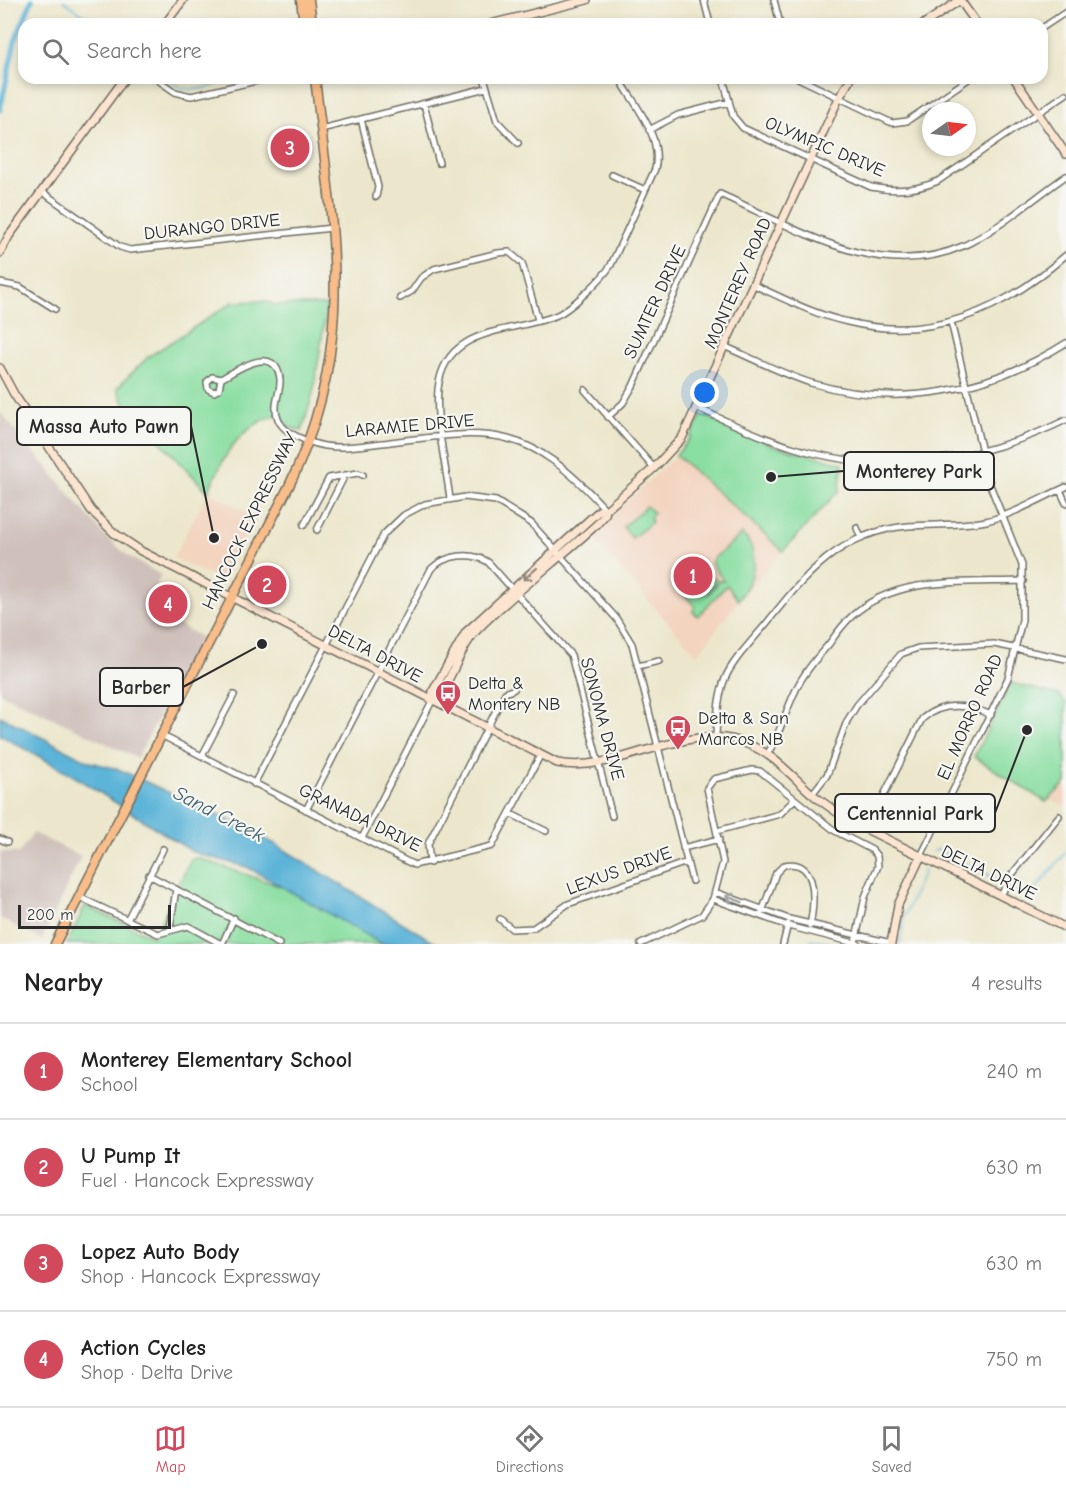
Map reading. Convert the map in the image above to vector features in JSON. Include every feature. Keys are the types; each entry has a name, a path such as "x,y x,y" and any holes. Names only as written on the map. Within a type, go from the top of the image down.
{"main road":[{"path":"170,18 183,0"},
{"path":"301,0 303,18"},
{"path":"309,0 311,18"},
{"path":"514,18 587,0"},
{"path":"933,18 960,0 973,18"},
{"path":"0,253 41,191 121,84"},
{"name":"HANCOCK EXPRESSWAY","path":"55,944 309,442 325,389 334,331 337,289 316,84"},
{"name":"MONTEREY ROAD","path":"432,701 440,695 468,640 515,592 605,515 606,510 654,468 682,438 847,84"},
{"path":"1018,84 1066,154"},
{"name":"DELTA DRIVE","path":"0,368 14,394 103,524 134,547 540,756 567,765 599,762 702,737 716,737 748,744 767,755 812,794 867,830 1066,928"},
{"name":"EL MORRO ROAD","path":"891,944 898,905 921,856"}],"street":[{"path":"704,0 708,18"},
{"path":"774,0 778,18"},
{"path":"1048,24 1066,12"},
{"path":"164,84 175,92 191,96 243,84"},
{"path":"485,84 496,122 518,143"},
{"path":"450,499 442,435 439,382 447,361 454,352 479,335 561,313 607,271 655,169 658,154 649,130 623,84"},
{"name":"OLYMPIC DRIVE","path":"724,84 733,116 743,128 871,187 893,190 917,188 948,175 1066,94"},
{"path":"810,84 892,123 900,123 961,84"},
{"path":"321,129 486,88"},
{"path":"649,130 678,115 729,102"},
{"path":"424,104 439,163"},
{"path":"361,119 378,187 376,196"},
{"path":"612,175 645,190"},
{"path":"783,222 834,246 870,257 923,257 964,245 1066,177"},
{"name":"DURANGO DRIVE","path":"41,191 120,248 130,250 332,228"},
{"name":"SUMTER DRIVE","path":"608,417 623,403 633,386 720,194 783,222"},
{"path":"400,298 412,291 434,269 509,252 522,263 538,320"},
{"path":"754,285 817,313 864,326 902,328 951,322 1011,297 1038,280 1066,255"},
{"path":"0,283 20,287 55,309"},
{"name":"EL MORRO ROAD","path":"921,856 1008,678 1022,620 1023,581 1020,555 990,485 951,322"},
{"path":"726,347 797,378 845,391 901,395 967,387 1015,371 1066,343"},
{"name":"LARAMIE DRIVE","path":"221,379 249,362 264,360 274,366 280,379 275,400 278,420 287,431 309,442 337,448 442,435 494,435 535,448 566,469 606,510"},
{"path":"585,390 654,468"},
{"path":"698,408 771,440 846,459 909,463 983,453 1014,444 1066,420"},
{"path":"317,530 345,475"},
{"path":"304,525 329,478 363,475"},
{"path":"716,737 718,697 730,667 813,568 861,538 896,528 980,522 1002,516 1063,488 1066,503"},
{"path":"255,784 384,534 414,508 450,499 485,499 508,506 531,523 624,627 638,666 692,881"},
{"path":"857,528 861,538"},
{"name":"SONOMA DRIVE","path":"306,810 431,569 441,560 472,556 484,559 571,656 612,816"},
{"path":"767,755 779,734 787,709 801,679 842,626 862,608 884,595 904,588 1023,581"},
{"path":"812,794 827,775 847,721 857,705 901,654 918,648 984,643 1066,659"},
{"path":"638,666 659,661"},
{"path":"430,863 428,844 505,693 514,689"},
{"path":"202,756 234,695"},
{"name":"MONTEREY ROAD","path":"362,838 432,701"},
{"path":"867,830 922,718 933,710 954,706 974,707 991,715"},
{"name":"GRANADA DRIVE","path":"161,735 414,865 430,863 492,846 540,756"},
{"path":"642,944 702,915 713,899 723,862 707,794 710,783 714,779 752,770 760,771 835,831 872,850 877,856 878,866 866,897 856,944 715,892"},
{"path":"717,831 780,814 794,800"},
{"path":"511,814 546,831"},
{"path":"1001,896 1010,877 1059,816"},
{"path":"0,839 7,842"},
{"path":"684,848 718,839"},
{"path":"127,920 163,849"},
{"name":"LEXUS DRIVE","path":"500,919 512,929 533,928 568,904 687,862"},
{"path":"760,917 776,873 784,865 797,865 807,872 813,887 809,928"},
{"path":"149,875 234,918 279,944"},
{"path":"170,930 176,889"},
{"path":"79,897 158,934 188,926 221,944 234,918"},
{"path":"713,899 788,926 857,936 891,944"},
{"path":"783,944 789,919"}],"shaded area":[{"path":"0,412 106,537 128,556 161,575 146,607 201,637 137,758 0,693"},
{"path":"676,455 783,551 739,600 697,655 591,536"},
{"path":"208,492 256,517 222,581 173,558"},
{"path":"1066,783 1066,806 1048,800"},
{"path":"33,833 81,856 42,940 0,918 0,852 19,853"}],"green space":[{"path":"265,301 275,305 327,305 314,389 302,431 288,427 280,414 253,426 243,434 227,454 208,492 124,403 117,388 148,357 233,302"},
{"path":"702,415 775,446 843,463 839,491 783,551 676,455 688,441"},
{"path":"646,506 654,513 650,518 652,522 632,538 623,527"},
{"path":"742,534 752,550 754,559 754,567 748,584 738,600 727,585 698,616 693,612 695,606 673,583 686,574 695,581 704,570 717,580 707,595 721,580 724,581 712,564 712,560"},
{"path":"1011,683 1059,695 1066,703 1066,783 1046,802 974,757"},
{"path":"198,858 291,890 382,944 67,944 85,906 153,937 191,859"}],"water":[{"path":"0,716 90,762 118,769 235,823 275,844 437,944 382,944 249,868 193,852 69,773 0,735"}],"waterway":[{"path":"25,18 32,0"},
{"path":"63,0 87,18"},
{"path":"0,110 18,34"},
{"path":"174,84 189,89 216,85"},
{"path":"934,851 938,850 1003,882"},
{"path":"1011,886 1031,895 1066,852"},
{"path":"900,944 904,918 924,870"},
{"path":"810,944 812,939 834,944"}],"place":[{"name":"Lopez Auto Body","path":"290,148"},
{"name":"Monterey Park","path":"771,477"},
{"name":"Massa Auto Pawn","path":"214,538"},
{"name":"Monterey Elementary School","path":"693,576"},
{"name":"U Pump It","path":"267,585"},
{"name":"Action Cycles","path":"168,604"},
{"name":"Barber","path":"262,644"},
{"name":"Delta & Montery NB","path":"448,716"},
{"name":"Centennial Park","path":"1027,730"},
{"name":"Delta & San Marcos NB","path":"678,751"}],"water label":[{"name":"Sand Creek","path":"219,814"}]}
